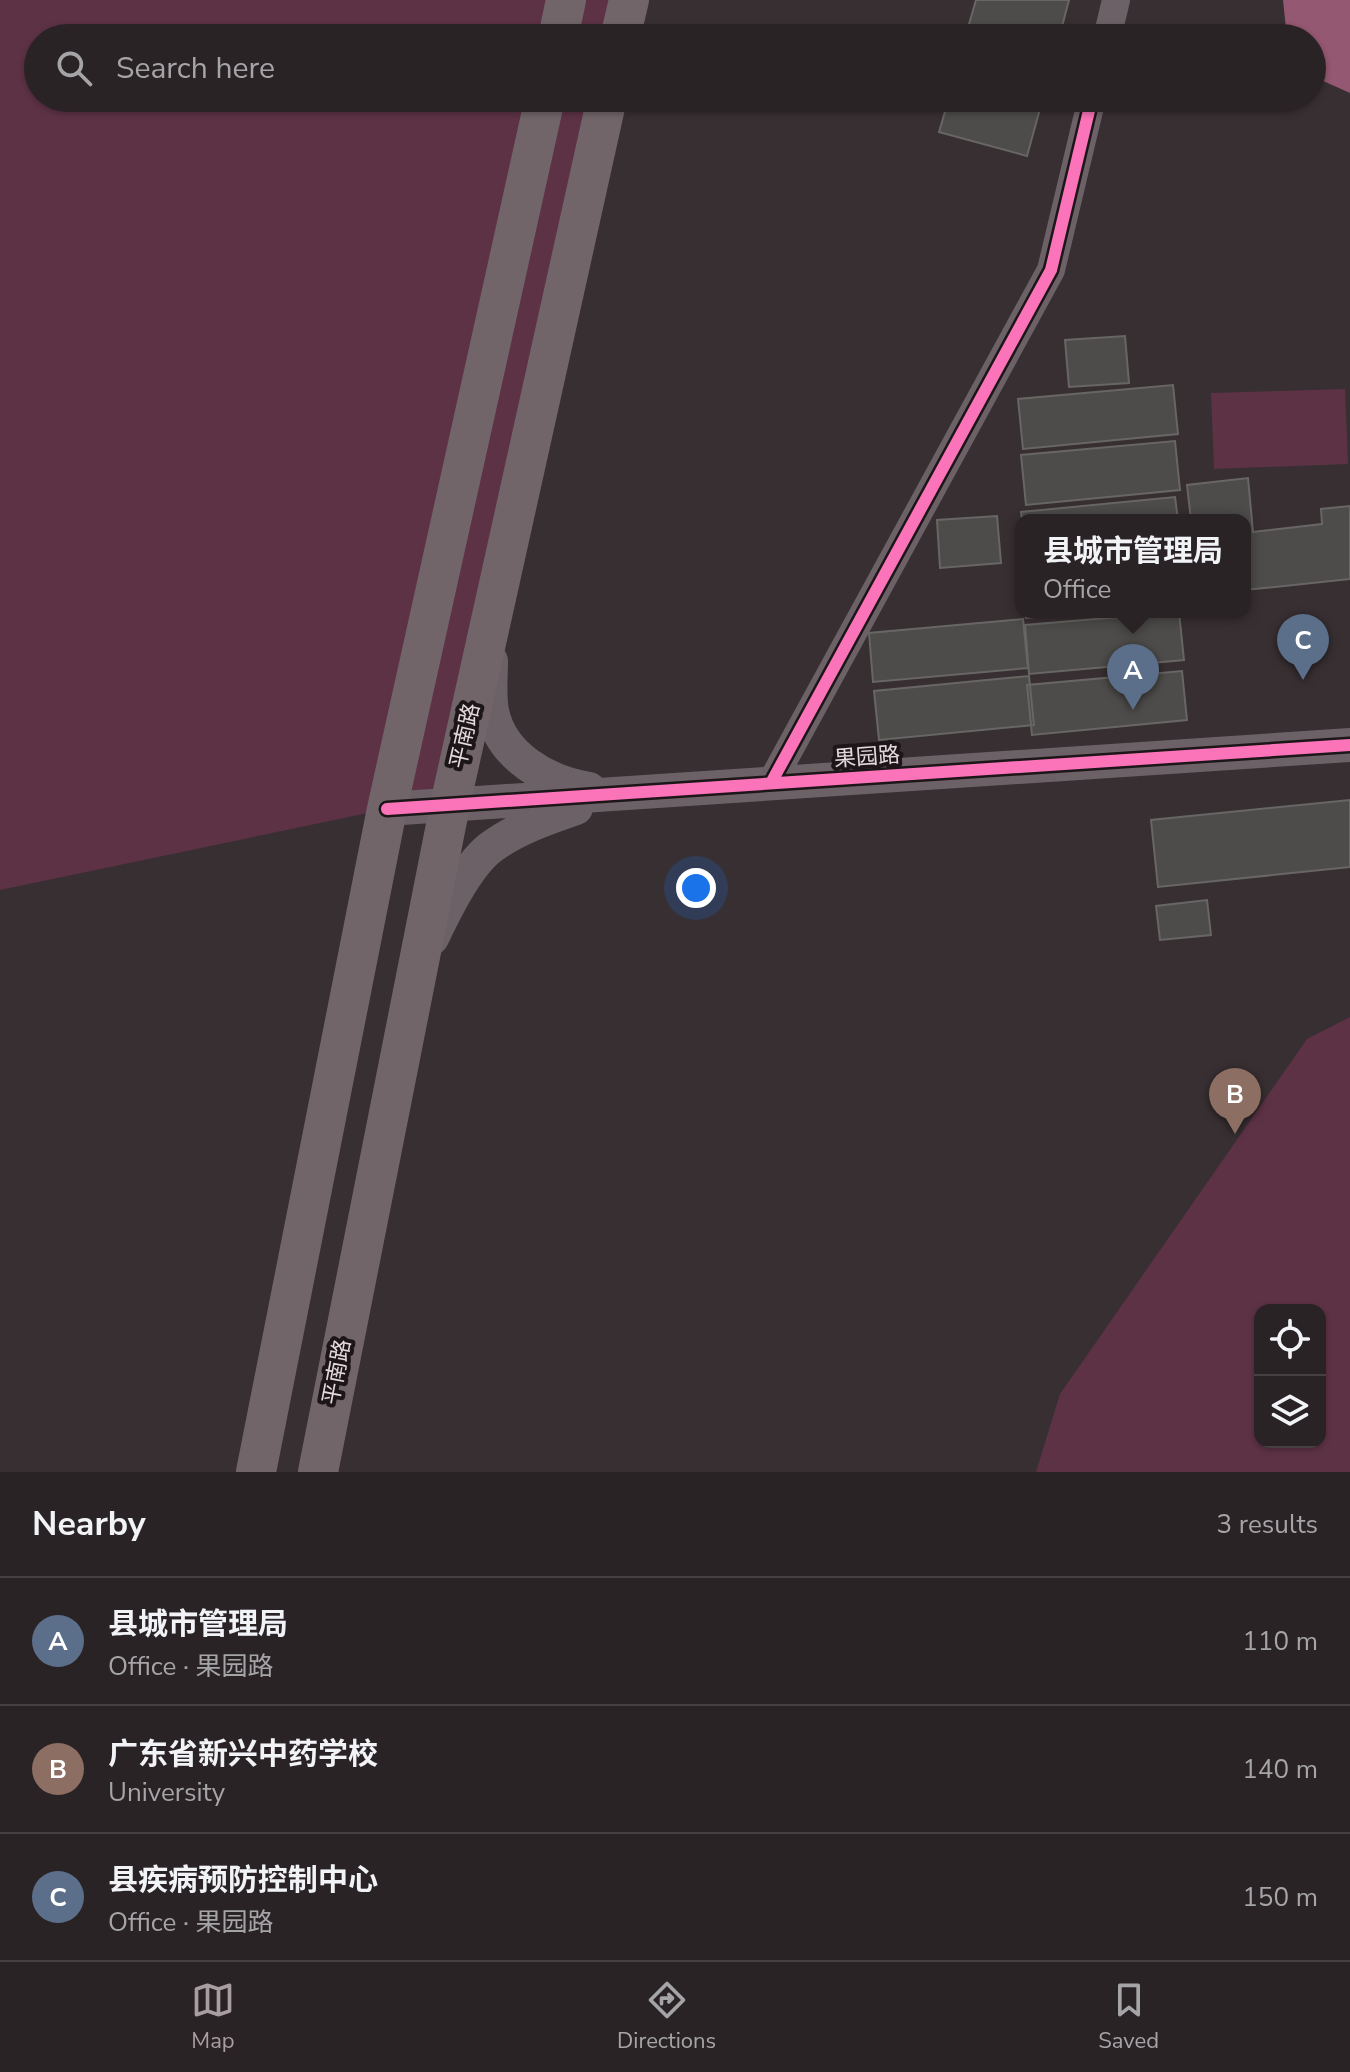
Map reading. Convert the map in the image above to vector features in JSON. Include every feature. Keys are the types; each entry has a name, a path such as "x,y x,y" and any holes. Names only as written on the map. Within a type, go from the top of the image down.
{"main road":[{"path":"561,24 566,0"},
{"path":"623,24 629,0"},
{"path":"256,1472 387,809 542,112"},
{"name":"平南路","path":"318,1472 450,805 604,112"}],"street":[{"path":"1110,24 1116,0"},
{"path":"771,783 1051,270 1089,112"},
{"path":"490,624 492,710 501,737 529,766 567,785 617,793"},
{"name":"果园路","path":"387,809 1350,745"},
{"path":"417,967 452,899 489,849 537,821 617,793"}],"shaded area":[{"path":"0,0 629,0 623,24 24,24 24,112 604,112 450,805 387,809 0,890"},
{"path":"1283,0 1350,0 1350,93 1326,82 1326,24 1286,24"},
{"path":"1345,389 1348,464 1214,469 1211,393"},
{"path":"1350,1017 1350,1472 1036,1472 1060,1394 1307,1039"}],"building":[{"path":"976,0 1069,0 1063,24 969,24"},
{"path":"945,112 1039,112 1027,156 939,132"},
{"path":"1125,336 1129,383 1069,387 1065,340"},
{"path":"1173,385 1178,434 1023,449 1018,399"},
{"path":"1175,441 1180,490 1026,505 1021,455"},
{"path":"1248,478 1253,532 1322,524 1321,509 1350,506 1350,579 1251,589 1251,514 1190,514 1187,485"},
{"path":"1175,497 1177,514 1021,514"},
{"path":"997,516 1001,563 940,568 937,520"},
{"path":"1108,618 1180,618 1184,660 1029,674 1025,625"},
{"path":"1023,619 1028,668 873,682 869,633"},
{"path":"1182,671 1187,720 1032,735 1027,685"},
{"path":"1029,676 1034,725 879,740 874,691"},
{"path":"1350,800 1350,867 1158,887 1151,820"},
{"path":"1207,900 1211,935 1160,940 1156,906"}],"cycle path":[{"path":"771,783 1051,270 1089,112"},
{"path":"387,809 1350,745"}],"place":[{"name":"县疾病预防控制中心","path":"1303,680"},
{"name":"县城市管理局","path":"1133,710"},
{"name":"广东省新兴中药学校","path":"1235,1134"}]}
